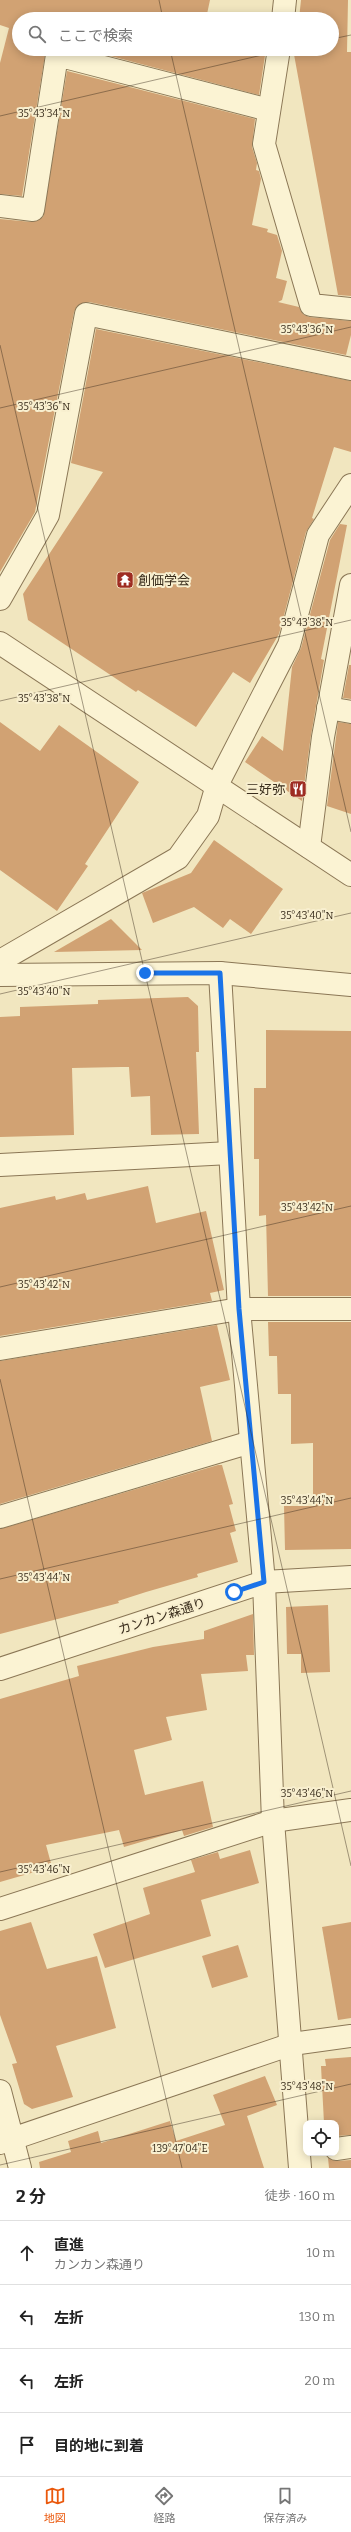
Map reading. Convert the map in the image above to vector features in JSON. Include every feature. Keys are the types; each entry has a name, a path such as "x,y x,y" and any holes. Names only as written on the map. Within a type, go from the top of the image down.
{"street":[{"path":"284,12 285,0"},
{"path":"0,206 33,210 57,56"},
{"path":"61,56 269,110"},
{"path":"279,56 264,144 311,305 351,309"},
{"path":"0,599 48,515 86,314 351,369"},
{"path":"0,961 178,858 208,816 217,785 289,645 318,535 351,485"},
{"path":"309,847 328,708 351,585"},
{"path":"0,643 217,785 351,876"},
{"path":"328,708 351,712"},
{"path":"0,975 220,973 351,985"},
{"path":"220,973 239,1309 264,1582 273,1821 302,2158"},
{"path":"0,1165 230,1153"},
{"path":"0,1349 239,1309 351,1309"},
{"path":"0,1517 251,1442"},
{"name":"カンカン森通り","path":"0,1669 264,1582 351,1577"},
{"path":"0,1909 273,1821 351,1810"},
{"path":"6,2141 292,2044 351,2036"},
{"path":"0,2091 6,2141 20,2168"},
{"path":"339,2149 351,2147"}],"building":[{"path":"0,0 210,0 207,12 12,12 12,56 45,56 22,196 0,194 0,63 9,28 0,25"},
{"path":"301,0 348,0 347,52 351,52 351,296 338,295 294,56 339,56 339,12 300,12"},
{"path":"111,56 265,56 259,95"},
{"path":"67,71 255,119 252,147 257,163 256,170 259,171 261,179 252,225 268,229 267,232 277,235 282,251 276,278 287,281 282,300 278,302 299,307 303,314 309,317 351,321 351,335 346,355 89,302 77,306 74,312 35,512 0,572 0,219 32,222 43,217"},
{"path":"96,329 351,381 351,452 334,447 312,518 314,519 306,532 279,634 250,683 233,672 196,727 138,690 136,692 28,620 23,594 103,472 71,463"},
{"path":"340,524 347,525 321,659 324,660 311,735 302,801 245,762 262,736 283,751 292,667 301,648 330,540"},
{"path":"349,665 351,665 351,699 343,698"},
{"path":"0,722 40,751 59,725 139,782 85,864 88,866 57,911 0,870"},
{"path":"338,722 351,724 351,814 327,806"},
{"path":"214,840 283,889 251,934 230,919 223,928 194,907 153,923 142,893 191,873"},
{"path":"111,919 142,950 54,952"},
{"path":"188,997 198,1006 199,1052 196,1052 199,1134 151,1135 150,1096 131,1097 129,1067 121,1067 72,1068 74,1135 0,1137 0,1017 20,1016 20,1007 98,1004 98,1000"},
{"path":"266,1030 351,1031 351,1296 268,1296 266,1215 259,1216 259,1159 254,1159 254,1088 266,1088"},
{"path":"148,1186 156,1223 206,1211 224,1290 210,1293 212,1301 0,1336 0,1208 55,1196 56,1200 85,1193 87,1200"},
{"path":"268,1322 351,1322 351,1549 285,1550 284,1506 313,1506 313,1443 291,1444 291,1394 278,1394 277,1356 269,1356"},
{"path":"217,1325 230,1380 200,1387 212,1441 0,1504 0,1361"},
{"path":"222,1465 233,1504 229,1505 236,1531 230,1533 238,1562 197,1574 198,1577 118,1601 119,1603 0,1634 0,1529"},
{"path":"328,1605 330,1672 301,1673 301,1654 287,1654 286,1607"},
{"path":"253,1614 254,1655 246,1655 248,1671 201,1674 207,1710 166,1717 172,1740 134,1750 145,1795 203,1781 213,1827 184,1836 182,1830 124,1847 119,1830 46,1845 52,1867 0,1882 0,1699 79,1676 77,1666 153,1647 204,1639 204,1631"},
{"path":"250,1850 259,1883 201,1900 211,1936 105,1968 93,1934 150,1914 143,1888 195,1872 191,1860 218,1852 220,1859"},
{"path":"31,1922 47,1969 97,1956 116,2028 56,2046 73,2097 32,2109 24,2104 12,2064 17,2063 0,2015 0,1931"},
{"path":"351,1922 351,2018 338,2020 322,1927"},
{"path":"238,1945 248,1977 212,1988 202,1956"},
{"path":"351,2057 351,2135 339,2136 339,2120 324,2120 321,2066 326,2066 325,2059"},
{"path":"265,2076 277,2105 247,2116 264,2168 40,2168 39,2162 71,2152 68,2141 98,2131 101,2143 170,2121 176,2141 225,2125 213,2095"},
{"path":"328,2158 337,2161 351,2160 351,2168 329,2168"}],"place":[{"name":"創価学会","path":"125,580"},
{"name":"三好弥","path":"298,789"}],"route":[{"path":"145,973 220,973 239,1309 264,1582 234,1592"}]}
